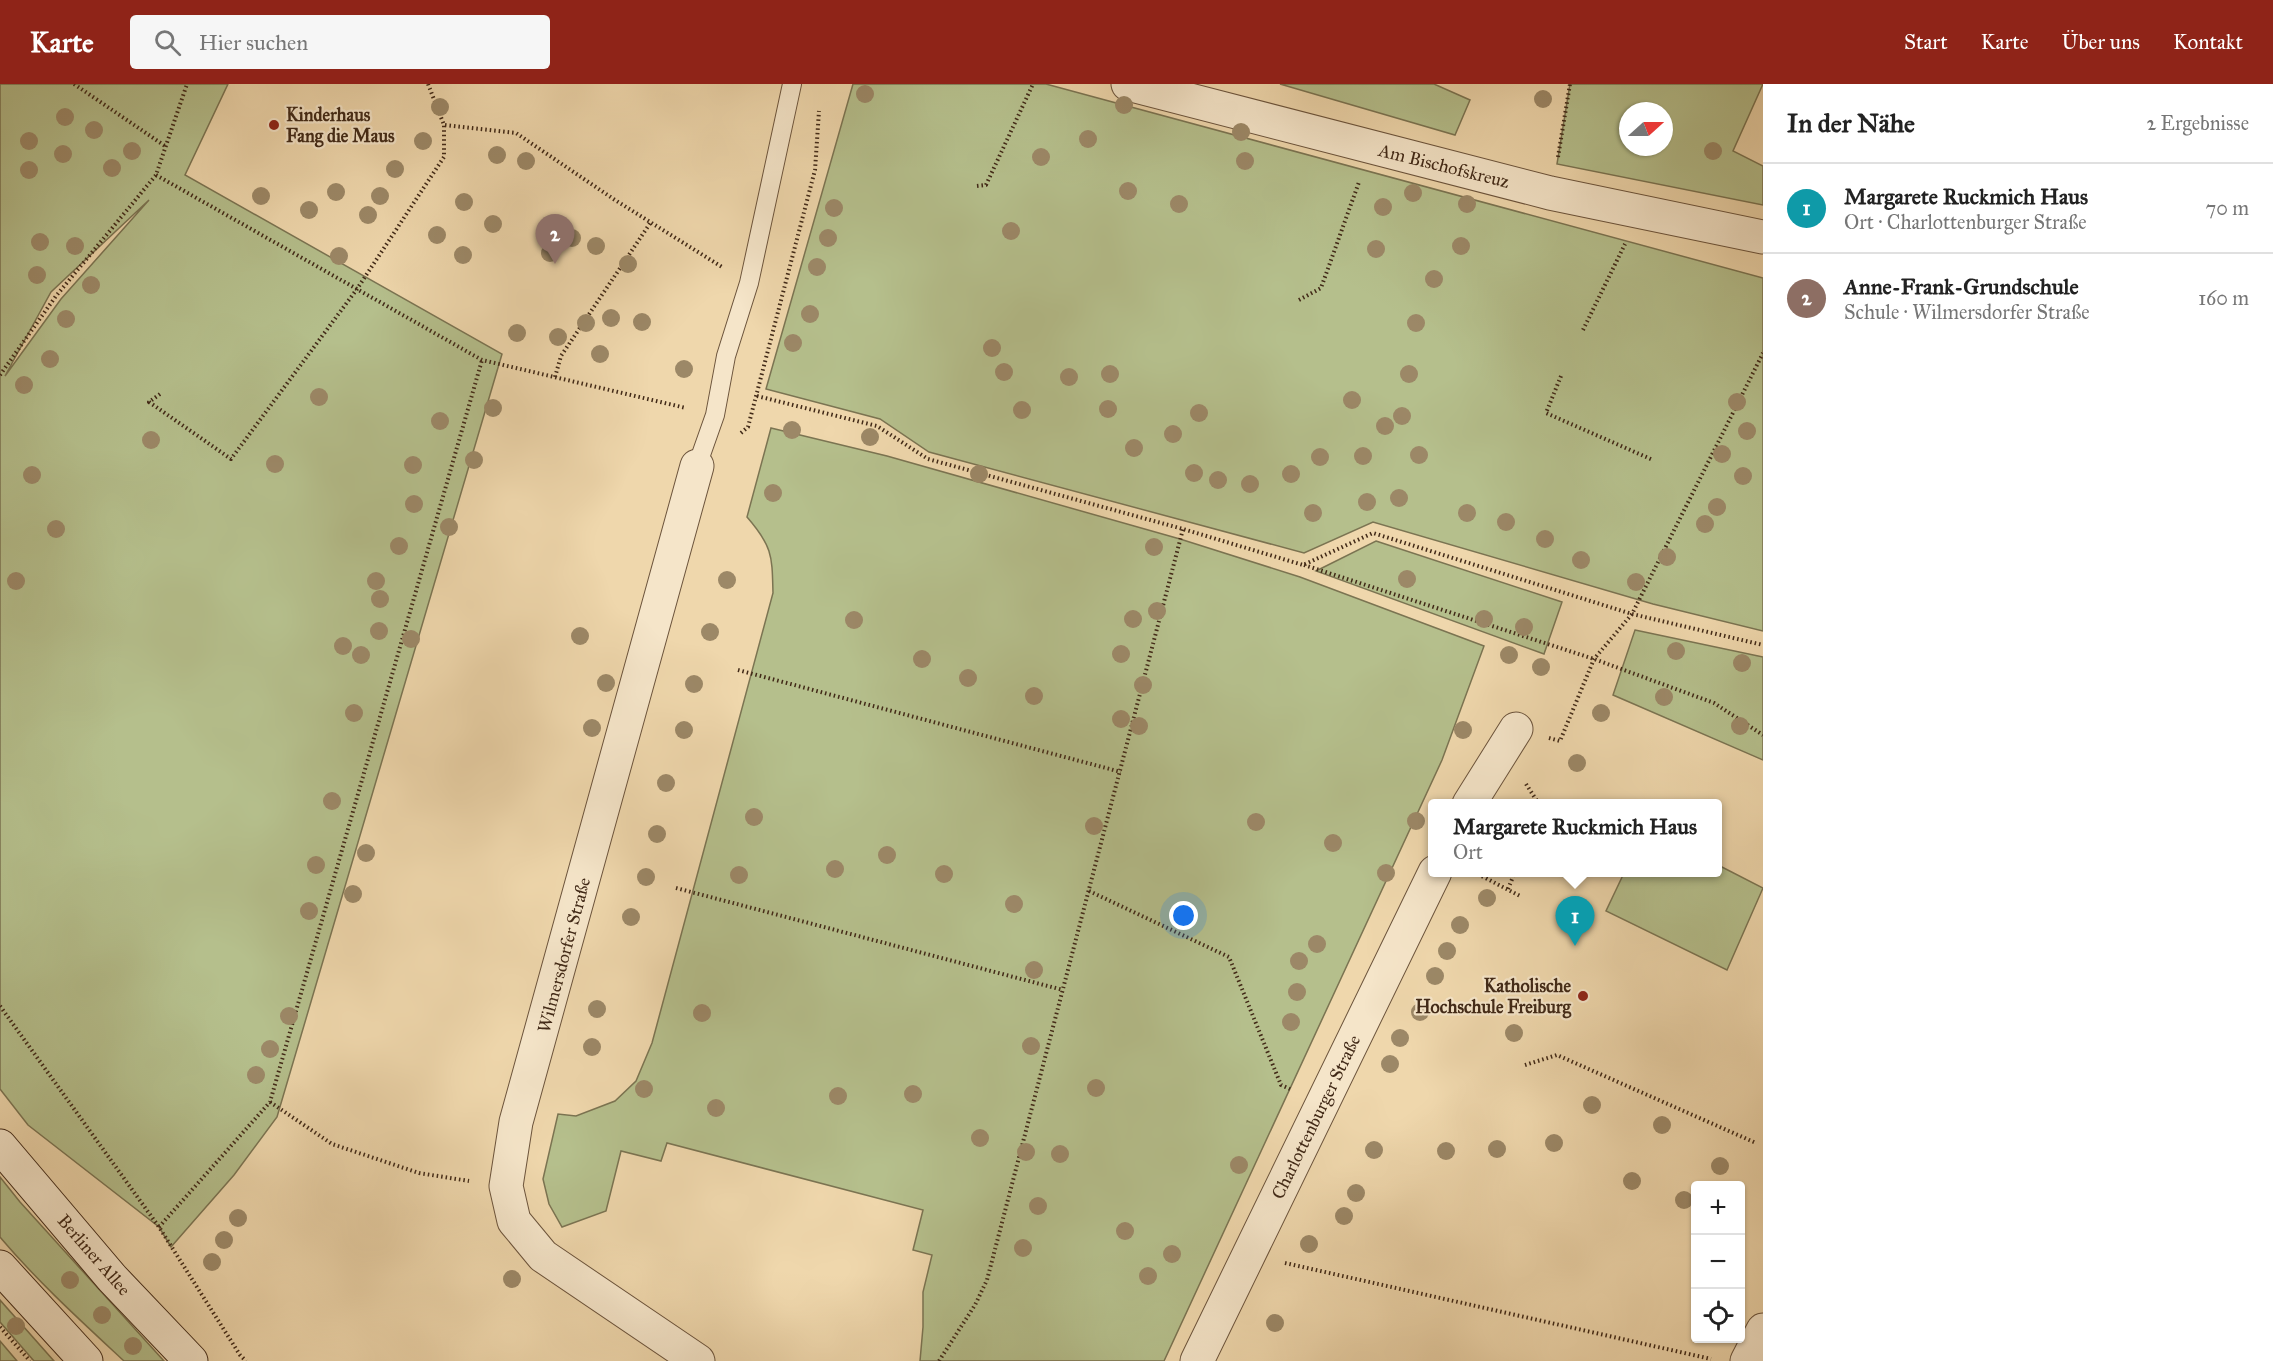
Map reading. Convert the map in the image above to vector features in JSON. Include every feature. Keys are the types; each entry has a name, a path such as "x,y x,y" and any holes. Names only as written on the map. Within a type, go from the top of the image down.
{"street":[{"name":"Am Bischofskreuz","path":"1128,84 1550,193 1763,237"},
{"name":"Wilmersdorfer Straße","path":"697,466 516,1122 506,1186 514,1221 543,1256 698,1361"},
{"path":"1471,799 1516,729"},
{"name":"Charlottenburger Straße","path":"1197,1361 1433,877"},
{"name":"Berliner Allee","path":"0,1146 112,1278 191,1361"},
{"path":"0,1267 86,1361"},
{"path":"1747,1361 1763,1330"}],"lane":[{"path":"697,466 715,415 726,356 748,283 792,84"}],"path":[{"path":"74,84 165,146"},
{"path":"0,375 56,296 156,175 187,84"},
{"path":"160,394 149,402 231,459 357,289 444,157 444,125 428,84"},
{"path":"977,186 986,185 1033,84"},
{"path":"1550,193 1570,84"},
{"path":"444,125 516,133 615,200 748,283"},
{"path":"1299,300 1321,288 1371,147"},
{"path":"156,175 482,360 715,415 748,427"},
{"path":"1583,330 1642,211"},
{"path":"555,377 561,356 651,222"},
{"path":"1516,729 1560,741 1594,659 1632,614 1763,353"},
{"path":"159,1227 270,1102 482,360"},
{"path":"1560,376 1546,413 1653,460"},
{"path":"757,396 877,426 928,459 1183,529 1303,565 1594,659 1714,703 1763,735"},
{"path":"939,1361 975,1305 987,1280 1183,529"},
{"path":"1303,565 1373,533 1632,614 1763,645"},
{"path":"738,670 1121,772"},
{"path":"1482,877 1520,896"},
{"path":"1508,889 1513,877"},
{"path":"676,888 1063,990"},
{"path":"1089,891 1229,957 1281,1085 1322,1105"},
{"path":"0,1006 159,1227 246,1361"},
{"path":"1525,1065 1557,1055 1756,1143"},
{"path":"270,1102 332,1144 419,1173 506,1186"},
{"path":"1249,1254 1720,1361"},
{"path":"0,1327 30,1361"}],"green space":[{"path":"0,84 228,84 185,175 502,354 277,1117 234,1175 171,1247 159,1227 28,1125 0,1089","holes":["149,200 61,299 5,376 51,292"]},
{"path":"853,84 1046,84 1763,278 1763,631 1653,604 1373,522 1304,553 929,452 880,419 766,389"},
{"path":"1280,84 1434,84 1470,100 1455,135"},
{"path":"1570,84 1763,84 1733,151 1763,166 1763,205 1557,164"},
{"path":"771,428 887,456 1180,539 1300,577 1484,646 1442,760 1164,1361 920,1361 923,1292 932,1255 913,1250 923,1210 667,1143 661,1161 621,1151 606,1211 562,1227 549,1204 543,1179 558,1114 576,1116 615,1101 636,1081 652,1043 773,593 769,552 762,536 747,517"},
{"path":"1376,541 1562,602 1544,654 1316,571"},
{"path":"1635,630 1763,657 1763,760 1613,695"},
{"path":"1722,867 1763,888 1727,970 1606,911 1622,877 1722,877"},
{"path":"0,1177 164,1361 124,1361 14,1254 0,1237"},
{"path":"0,1300 54,1361 34,1361 0,1322"},
{"path":"0,1341 17,1361 0,1361"}],"place":[{"name":"Kinderhaus Fang die Maus","path":"274,125"},
{"name":"Anne-Frank-Grundschule","path":"555,264"},
{"name":"Margarete Ruckmich Haus","path":"1575,946"},
{"name":"Katholische Hochschule Freiburg","path":"1583,996"}]}
